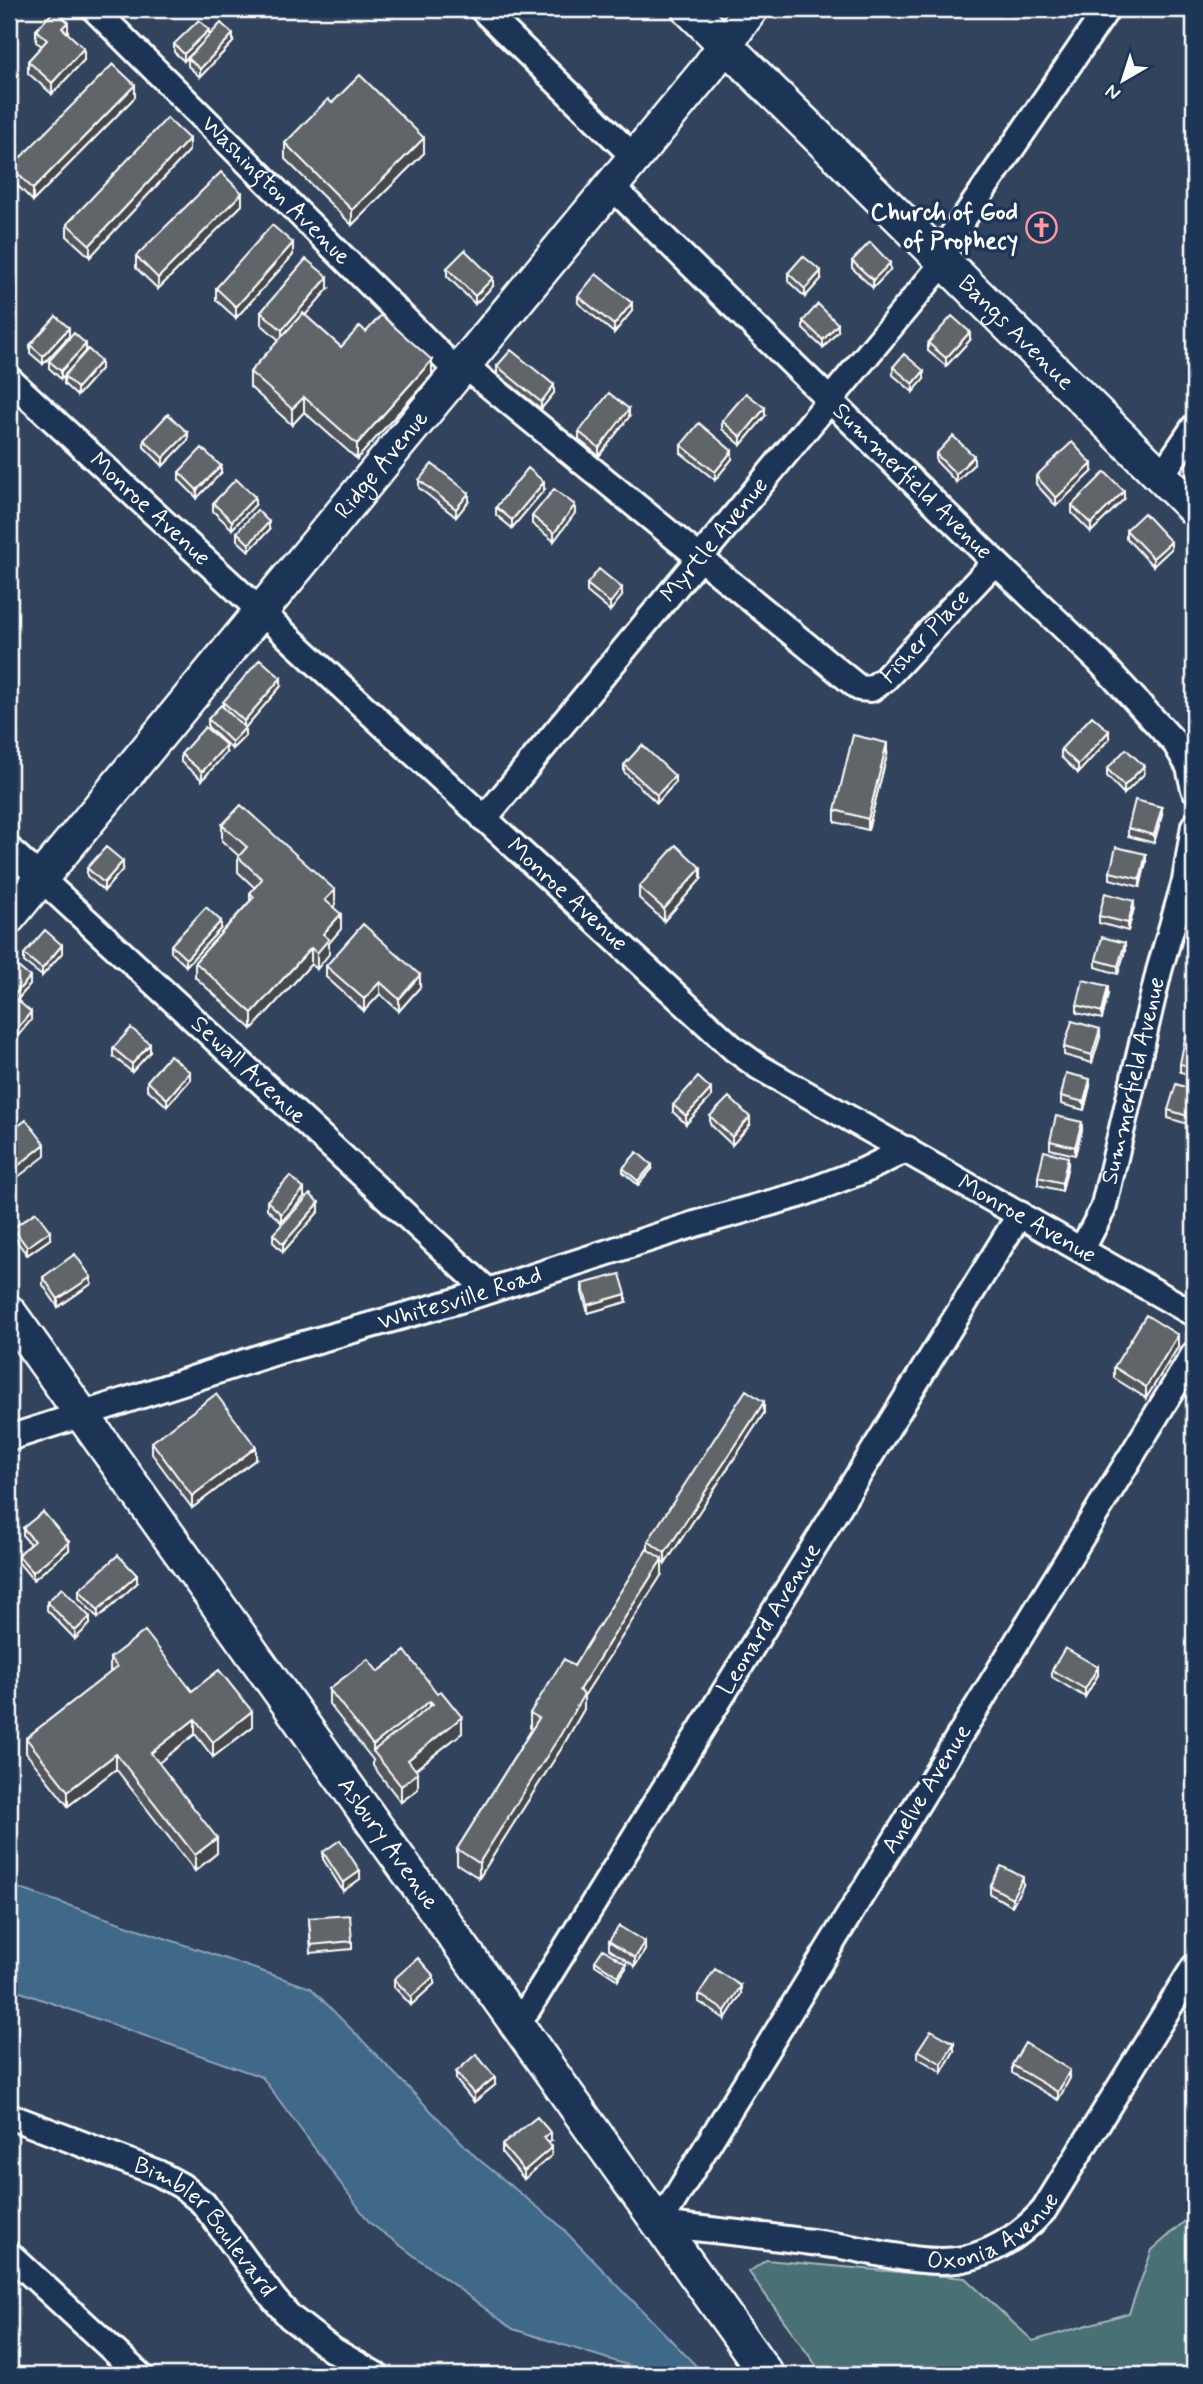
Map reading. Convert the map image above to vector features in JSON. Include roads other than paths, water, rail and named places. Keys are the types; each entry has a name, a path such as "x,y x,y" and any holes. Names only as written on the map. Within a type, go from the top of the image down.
{"street":[{"name":"Washington Avenue","path":"94,9 461,368 850,681"},
{"path":"482,9 634,157"},
{"name":"Bangs Avenue","path":"689,9 1194,509"},
{"name":"Ridge Avenue","path":"9,917 611,186 751,9"},
{"name":"Myrtle Avenue","path":"484,818 830,401 941,259 1107,9"},
{"name":"Summerfield Avenue","path":"611,186 1099,661 1175,743 1189,767 1194,789"},
{"name":"Monroe Avenue","path":"9,380 734,1049 759,1067 1194,1314"},
{"path":"1161,476 1194,427"},
{"name":"Fisher Place","path":"850,681 859,688 871,689 884,679 995,562"},
{"name":"Summerfield Avenue","path":"1082,1249 1103,1209 1159,971 1185,881 1194,826"},
{"name":"Sewall Avenue","path":"9,849 487,1290"},
{"name":"Whitesville Road","path":"9,1437 305,1343 460,1300 695,1224 799,1195 865,1170 907,1149"},
{"name":"Leonard Avenue","path":"516,2024 528,2009 1020,1214"},
{"name":"Asbury Avenue","path":"9,1312 767,2375"},
{"name":"Anelve Avenue","path":"659,2224 1194,1354"},
{"name":"Oxonia Avenue","path":"659,2224 928,2259 961,2259 989,2251 1029,2226 1044,2210 1194,1967"},
{"name":"Bimbler Boulevard","path":"9,2116 158,2173 182,2186 203,2203 290,2317 331,2349 376,2375"},
{"path":"9,2254 140,2375"}],"water":[{"path":"9,1885 311,1988 477,2158 557,2223 705,2375 659,2375 513,2329 370,2223 262,2077 9,1988"}],"place":[{"name":"Church of God of Prophecy","path":"1041,227"}]}
